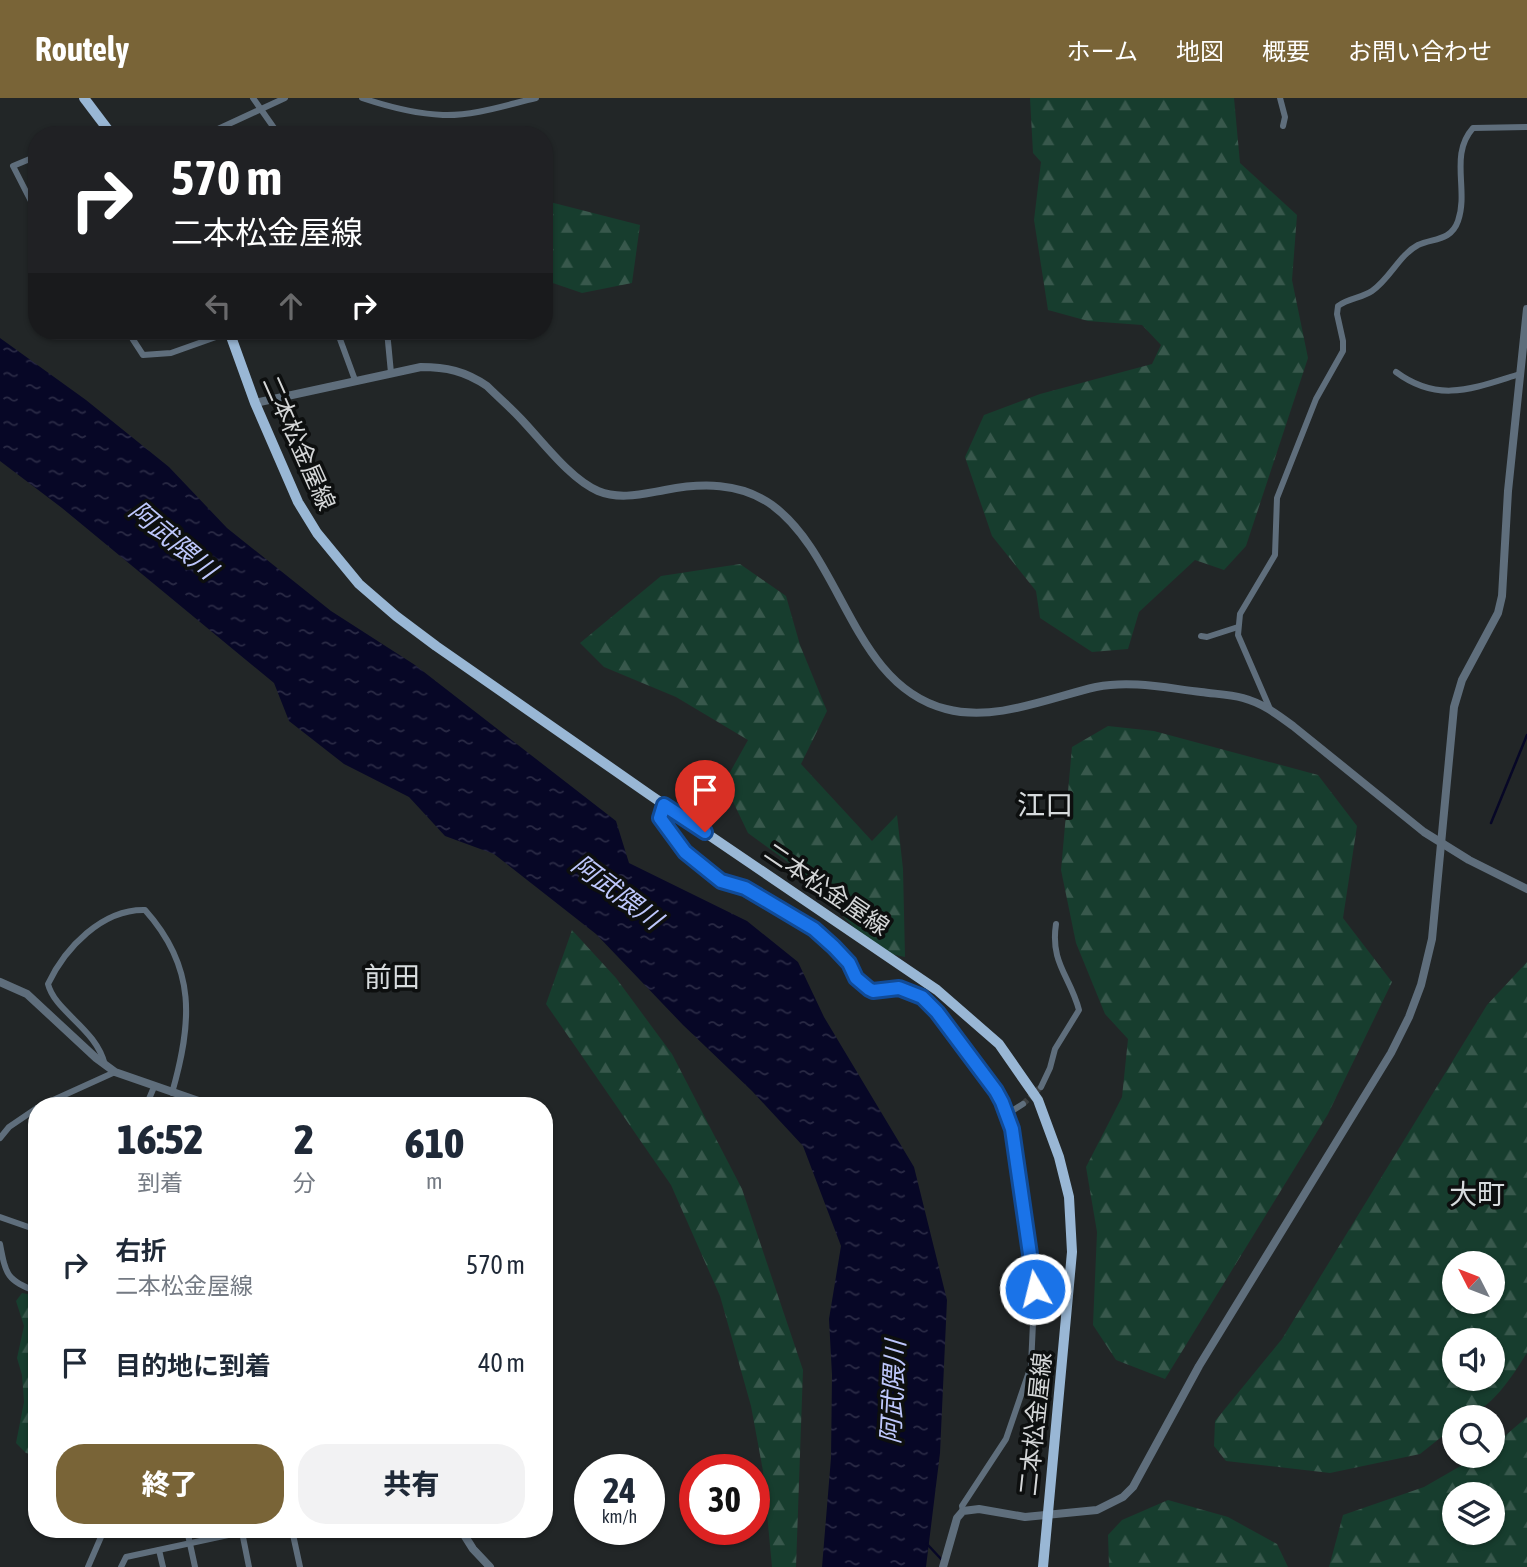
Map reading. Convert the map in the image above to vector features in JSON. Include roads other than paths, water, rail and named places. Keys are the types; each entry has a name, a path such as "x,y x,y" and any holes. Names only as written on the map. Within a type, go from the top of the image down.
{"main road":[{"path":"84,98 105,126"},
{"name":"二本松金屋線","path":"233,340 298,502 317,533 359,584 436,646 937,990 999,1044 1038,1100 1059,1157 1069,1197 1072,1252 1043,1567"}],"street":[{"path":"253,98 273,126"},
{"path":"224,126 285,98"},
{"path":"362,98 397,110 444,115 469,113 536,98"},
{"path":"1280,98 1283,126"},
{"path":"1270,709 1238,635 1240,614 1275,555 1277,498 1316,399 1343,351 1338,306 1375,289 1418,246 1445,238 1451,232 1460,211 1461,152 1465,138 1474,128 1527,127"},
{"path":"28,160 13,166 28,195"},
{"path":"1047,1515 1097,1510 1123,1497 1133,1487 1199,1366 1391,1053 1409,1017 1421,985 1432,940 1454,707 1462,680 1498,613 1502,597 1508,491 1520,374 1524,360 1527,309"},
{"path":"133,340 143,355 171,353 206,340"},
{"path":"340,340 355,380"},
{"path":"388,340 391,373"},
{"path":"256,402 391,373 438,367 472,376 487,386 519,416 576,476 596,490 624,496 706,485 737,489 771,505 785,516 802,537 886,671 914,696 931,705 961,712 990,712 1097,687 1128,684 1241,697 1270,709 1441,843 1527,889"},
{"path":"1396,372 1416,385 1460,391 1520,374"},
{"path":"1201,636 1207,637 1238,627"},
{"path":"664,805 660,818 685,852 721,881 745,888 814,929 849,963 856,978 869,989 908,990 929,1003 996,1091 1012,1129 1035,1279 1031,1366 1006,1439 962,1506 943,1566"},
{"path":"106,1065 100,1047 55,998 48,984 55,969 76,943 101,922 124,913 145,910 167,939 175,956 187,1011 183,1056 172,1093"},
{"path":"1041,1087 1055,1049 1079,1010 1056,956 1056,924"},
{"path":"0,982 27,994 115,1072 180,1097"},
{"path":"60,1097 115,1072"},
{"path":"150,1097 154,1087"},
{"path":"1006,1114 1023,1104"},
{"path":"0,1138 9,1127 28,1114"},
{"path":"0,1217 28,1227"},
{"path":"0,1244 11,1279 17,1285 28,1289"},
{"name":"二本松金屋線","path":"962,1511 979,1509 1025,1517 1047,1515"},
{"path":"88,1567 101,1538"},
{"path":"189,1538 195,1567"},
{"path":"121,1567 126,1557 214,1538"},
{"path":"243,1538 249,1567"},
{"path":"294,1538 300,1567"},
{"path":"466,1538 490,1567"},
{"path":"159,1550 163,1567"}],"water":[{"name":"阿武隈川","path":"0,338 86,400 169,467 227,528 331,611 415,665 616,821 629,863 747,921 798,962 824,1017 914,1167 947,1300 940,1453 926,1567 822,1567 831,1458 832,1375 829,1319 841,1246 803,1146 596,934 494,854 445,836 409,797 344,764 289,721 274,683 62,508 0,461"}],"waterway":[{"path":"1491,823 1527,735"},
{"path":"927,1544 942,1560"}],"tunnel":[{"path":"1023,1104 1041,1087"}],"district":[{"name":"江口","path":"1045,805"},
{"name":"前田","path":"392,977"},
{"name":"大町","path":"1477,1194"}]}
